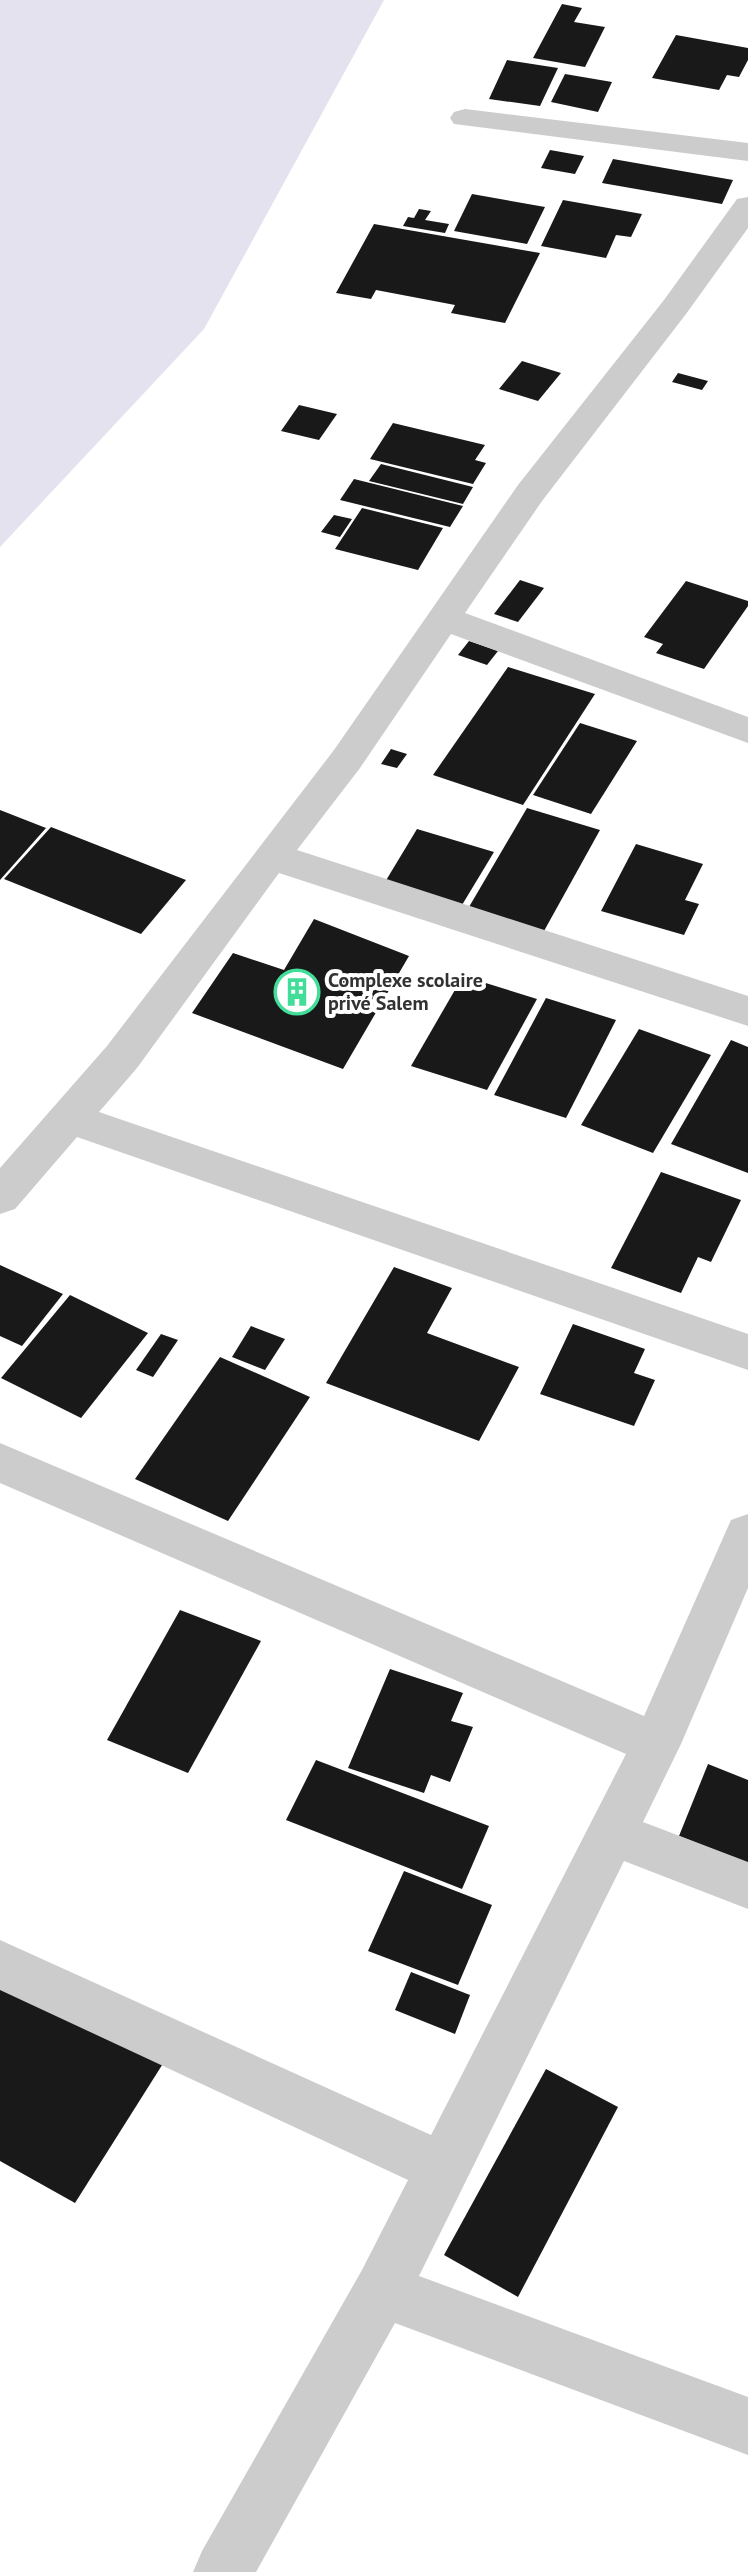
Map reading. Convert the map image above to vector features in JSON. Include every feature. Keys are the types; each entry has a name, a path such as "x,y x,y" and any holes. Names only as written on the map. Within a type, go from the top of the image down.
{"street":[{"path":"465,118 748,152"},
{"path":"0,1197 122,1057 347,759 530,493 709,262 748,206"},
{"path":"443,618 748,731"},
{"path":"271,856 748,1011"},
{"path":"69,1118 748,1352"},
{"path":"0,1462 656,1744"},
{"path":"223,2572 382,2290 656,1744 748,1534"},
{"path":"612,1833 748,1886"},
{"path":"0,1964 443,2168"},
{"path":"382,2290 748,2426"}],"shaded area":[{"path":"0,0 384,0 204,329 0,547"}],"building":[{"path":"562,4 582,8 574,22 605,27 585,67 533,58"},
{"path":"676,35 748,48 748,60 739,77 727,75 719,90 652,78"},
{"path":"507,60 558,68 540,106 489,99"},
{"path":"565,74 612,82 598,112 551,102"},
{"path":"550,150 584,156 575,174 541,168"},
{"path":"613,159 733,180 722,204 602,183"},
{"path":"472,194 545,207 527,244 454,231"},
{"path":"563,200 642,214 631,237 616,235 606,258 541,246"},
{"path":"419,209 431,211 425,220 449,224 445,233 403,226 408,217 414,218"},
{"path":"374,224 540,253 505,323 451,313 455,305 376,290 371,299 336,293"},
{"path":"522,361 561,373 538,401 499,389"},
{"path":"678,373 708,381 702,390 672,382"},
{"path":"299,405 337,414 319,440 281,431"},
{"path":"393,423 485,445 475,460 486,463 473,484 370,459"},
{"path":"381,464 473,487 463,504 369,481"},
{"path":"354,479 463,506 450,527 340,500"},
{"path":"362,508 443,528 418,570 335,549"},
{"path":"334,515 352,519 340,537 321,532"},
{"path":"520,580 544,588 518,622 494,614"},
{"path":"686,581 748,601 748,606 704,669 656,653 663,644 644,637"},
{"path":"469,641 498,651 487,665 458,655"},
{"path":"508,667 595,694 523,805 433,775"},
{"path":"580,723 637,741 591,814 533,795"},
{"path":"391,749 407,754 397,768 381,764"},
{"path":"527,808 600,830 544,931 469,907"},
{"path":"0,810 46,828 0,880"},
{"path":"51,827 186,880 141,934 4,879"},
{"path":"417,829 494,852 459,910 382,887"},
{"path":"636,844 703,864 685,900 699,904 684,935 601,911"},
{"name":"Complexe scolaire privé Salem","path":"314,919 409,956 343,1069 192,1013 233,953 284,970"},
{"path":"463,976 537,999 487,1090 411,1066"},
{"path":"546,998 616,1020 566,1118 494,1095"},
{"path":"639,1029 711,1055 653,1153 581,1125"},
{"path":"731,1040 748,1047 748,1173 671,1144"},
{"path":"661,1172 741,1200 711,1262 698,1257 681,1293 611,1268"},
{"path":"0,1265 63,1294 22,1346 0,1336"},
{"path":"394,1267 452,1288 427,1333 519,1367 479,1441 326,1383"},
{"path":"70,1295 148,1333 81,1418 1,1378"},
{"path":"573,1324 645,1349 634,1373 655,1380 634,1426 540,1394"},
{"path":"251,1326 285,1339 265,1370 232,1357"},
{"path":"161,1334 178,1340 153,1377 136,1370"},
{"path":"220,1357 310,1397 228,1521 135,1479"},
{"path":"180,1610 261,1641 188,1773 107,1740"},
{"path":"390,1669 463,1693 451,1721 473,1727 450,1782 431,1775 424,1793 348,1768"},
{"path":"316,1760 489,1826 462,1889 286,1820"},
{"path":"708,1764 748,1780 748,1863 679,1836"},
{"path":"404,1871 492,1905 458,1985 368,1951"},
{"path":"411,1972 470,1995 455,2034 395,2010"},
{"path":"0,1989 164,2062 75,2203 0,2161"},
{"path":"546,2069 618,2107 518,2297 444,2255"}],"place":[{"name":"Complexe scolaire privé Salem","path":"297,992"}]}
